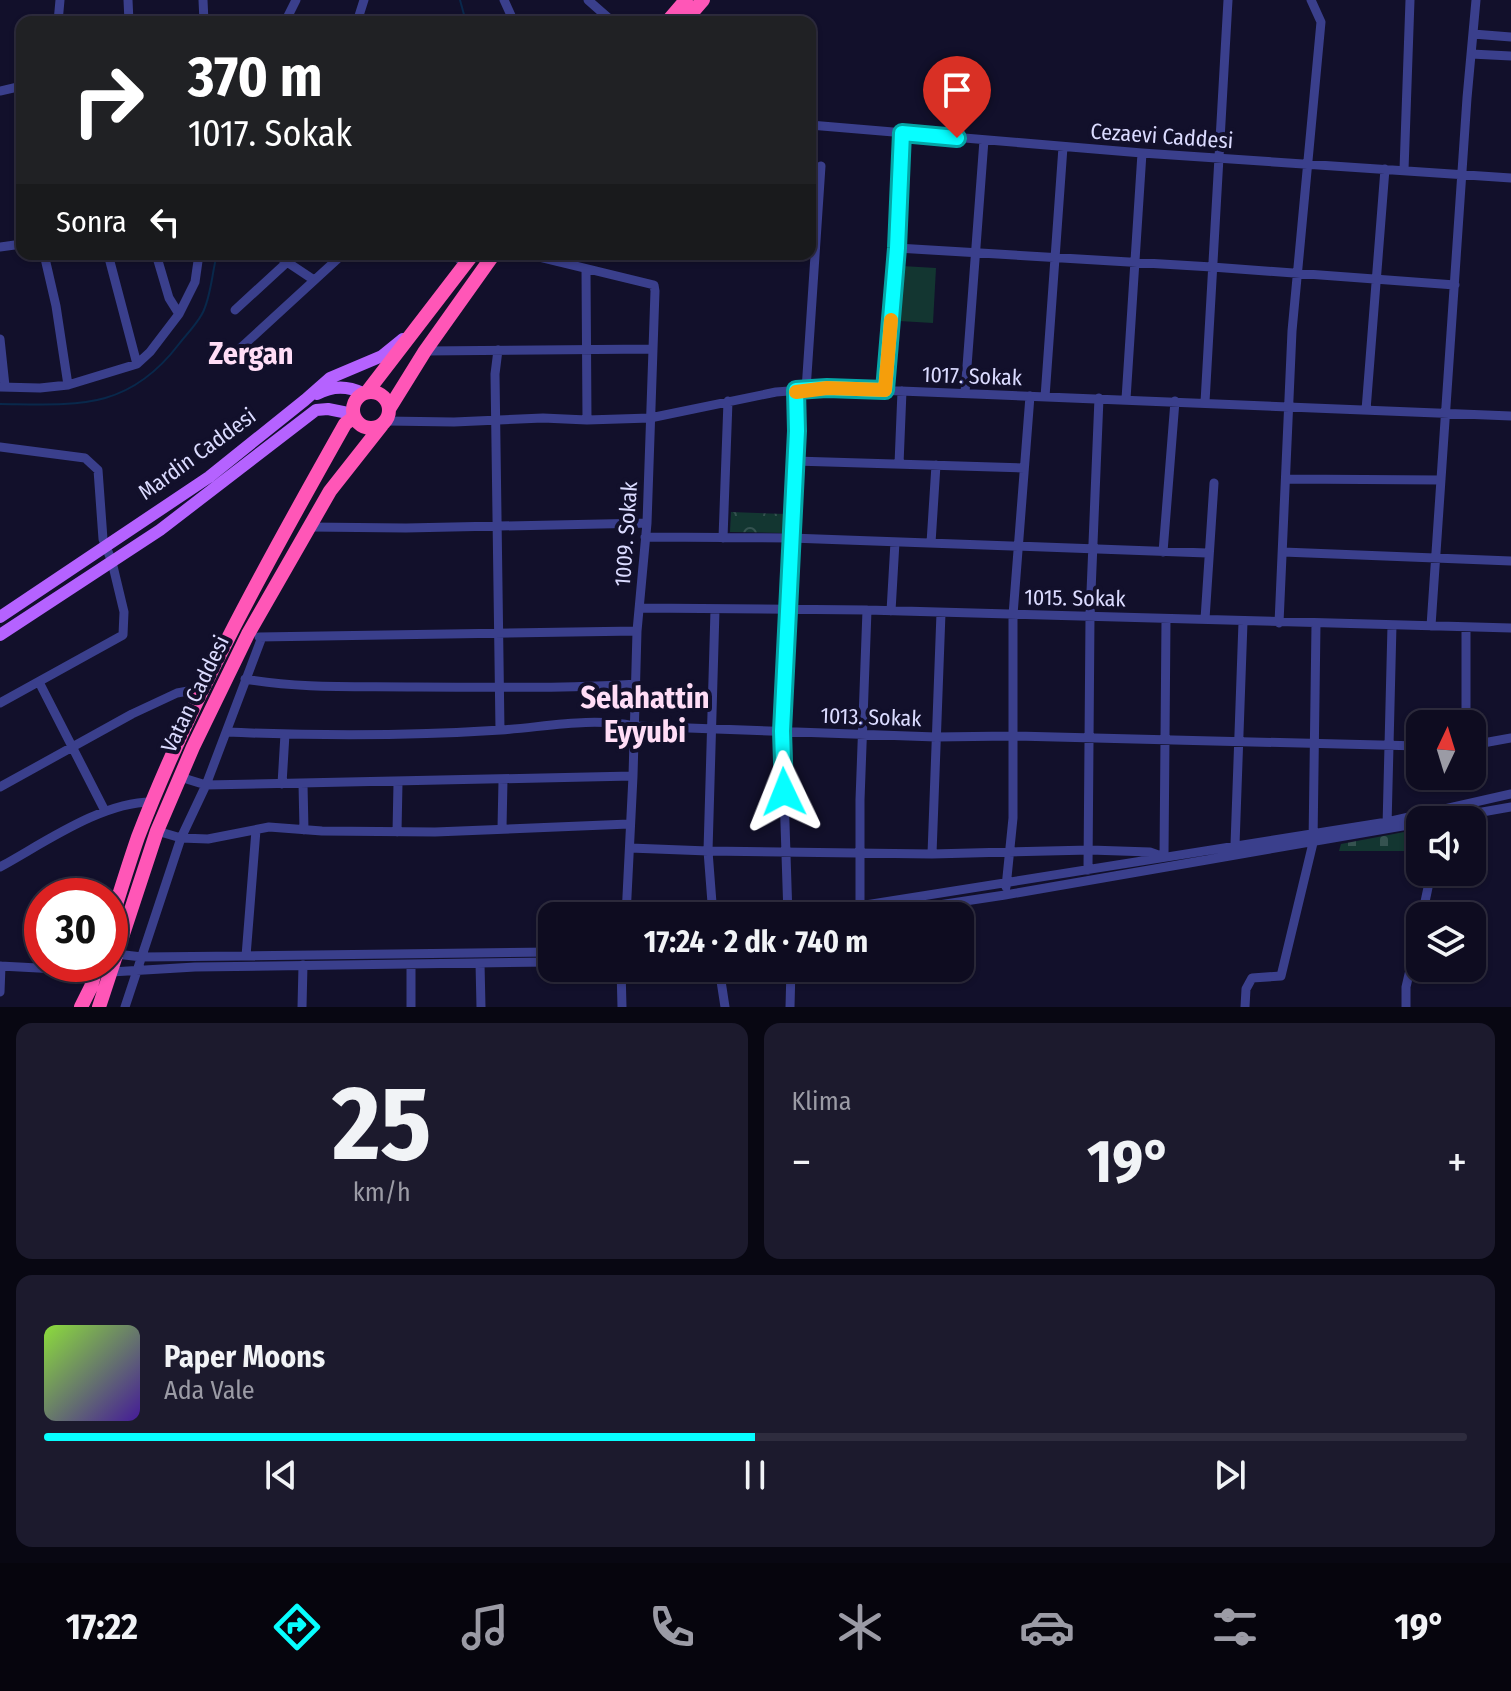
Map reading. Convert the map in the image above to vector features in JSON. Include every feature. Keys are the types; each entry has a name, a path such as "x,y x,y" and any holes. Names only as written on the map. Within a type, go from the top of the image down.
{"highway":[{"path":"672,16 686,0"},
{"path":"689,16 703,0"},
{"name":"Mardin Caddesi","path":"386,418 377,428 364,428 353,415 354,402 365,393 418,327 461,260"},
{"path":"386,418 425,351 490,260"},
{"path":"365,393 381,395 386,418"},
{"name":"Vatan Caddesi","path":"125,878 138,838 179,740 302,500 353,415"},
{"name":"Vatan Caddesi","path":"128,918 157,831 180,777 309,527 330,491 386,418"},
{"path":"81,1007 90,982"},
{"name":"Vatan Caddesi","path":"99,1007 108,982"}],"main road":[{"name":"Mardin Caddesi","path":"0,617 209,477 330,378 382,356 418,327"},
{"path":"305,400 335,387 351,387 365,393"},
{"name":"Mardin Caddesi","path":"0,635 191,507 316,410 328,409 353,415"}],"street":[{"path":"588,0 606,16"},
{"path":"1205,402 1228,0"},
{"path":"1279,623 1296,274 1321,22 1311,0"},
{"path":"1404,170 1410,0"},
{"path":"1431,626 1476,0"},
{"path":"1473,34 1511,37"},
{"path":"1471,54 1511,56"},
{"name":"Cezaevi Caddesi","path":"816,126 1142,153 1511,178"},
{"path":"885,390 897,248 902,133"},
{"path":"965,393 984,140"},
{"path":"1045,397 1063,147"},
{"path":"1126,399 1142,153"},
{"path":"816,222 821,166"},
{"path":"1366,410 1385,169"},
{"path":"897,248 1455,285"},
{"path":"45,260 68,385"},
{"path":"110,260 137,364"},
{"path":"158,260 169,298 179,314"},
{"path":"0,339 2,386 40,388 68,385 137,364 179,314 195,282 198,260"},
{"path":"284,260 314,280"},
{"path":"235,310 289,260"},
{"path":"235,353 336,260"},
{"name":"1009. Sokak","path":"548,260 654,285 647,523 637,631 627,902"},
{"path":"788,902 782,731 795,461 813,260"},
{"path":"586,270 587,420"},
{"path":"425,351 653,349"},
{"path":"498,350 495,374 500,730"},
{"name":"1017. Sokak","path":"386,418 454,422 650,418 728,401 801,390 885,390 1511,416"},
{"path":"899,464 902,391"},
{"path":"1005,895 1013,818 1013,615 1030,396"},
{"path":"1088,870 1090,616 1099,398"},
{"path":"723,538 728,401"},
{"path":"1163,552 1175,401"},
{"path":"0,447 85,458 98,470 106,547 124,612 123,635 0,703"},
{"path":"795,461 1024,468"},
{"path":"931,543 936,465"},
{"path":"1286,479 1441,480"},
{"path":"1205,619 1214,483"},
{"path":"309,527 647,523"},
{"path":"645,537 791,538 1207,553"},
{"path":"891,611 895,542"},
{"path":"1283,552 1511,561"},
{"name":"1015. Sokak","path":"639,608 867,610 1511,628"},
{"path":"712,902 708,851 715,610"},
{"path":"860,902 867,610"},
{"path":"932,854 941,613"},
{"path":"1164,857 1166,619"},
{"path":"1235,845 1243,622"},
{"path":"1245,1007 1246,989 1252,978 1281,976 1313,839 1316,624"},
{"path":"1387,826 1392,625"},
{"path":"1466,627 1466,710"},
{"path":"125,1007 181,838 206,785 245,679 255,635 637,631"},
{"path":"245,679 288,686 500,688 637,684"},
{"path":"39,682 105,811"},
{"path":"0,787 132,714 177,693 205,688"},
{"name":"1013. Sokak","path":"226,732 331,736 614,722 634,726 863,735 1406,746"},
{"path":"282,784 285,734"},
{"path":"1486,742 1511,738"},
{"path":"180,777 206,785 633,776"},
{"path":"502,828 503,780"},
{"path":"397,832 398,783"},
{"path":"303,784 304,830"},
{"path":"959,902 1387,826 1511,794"},
{"path":"0,867 105,811 133,802 153,802"},
{"path":"1486,810 1511,805"},
{"path":"157,831 181,838 208,839 269,827 397,832 629,824"},
{"path":"1387,826 1406,824"},
{"path":"246,956 256,830"},
{"path":"887,902 1235,845 1313,839"},
{"path":"630,848 932,854 1090,850 1150,852 1164,857"},
{"path":"128,955 538,952"},
{"path":"128,971 303,965 538,962"},
{"path":"480,963 481,1007"},
{"path":"411,964 411,1007"},
{"path":"302,1007 303,965"},
{"path":"0,992 1,966 24,966"},
{"path":"621,982 622,1007"},
{"path":"721,982 725,1007"},
{"path":"790,1007 791,982"},
{"path":"1406,1007 1407,982"}],"green space":[{"path":"902,266 936,268 933,323 899,321"},
{"path":"731,512 786,514 786,533 730,532"},
{"path":"1406,832 1406,851 1339,851 1341,844"}],"waterway":[{"path":"460,0 464,16"},
{"path":"0,404 99,400 140,382 160,366 200,318 216,260"}],"slow traffic":[{"path":"796,392 827,388 885,390 891,320"}],"district":[{"name":"Zergan","path":"251,354"},
{"name":"Selahattin Eyyubi","path":"645,715"}],"route":[{"path":"784,792 782,731 797,431 796,390 885,390 897,248 902,133 957,138"}]}
